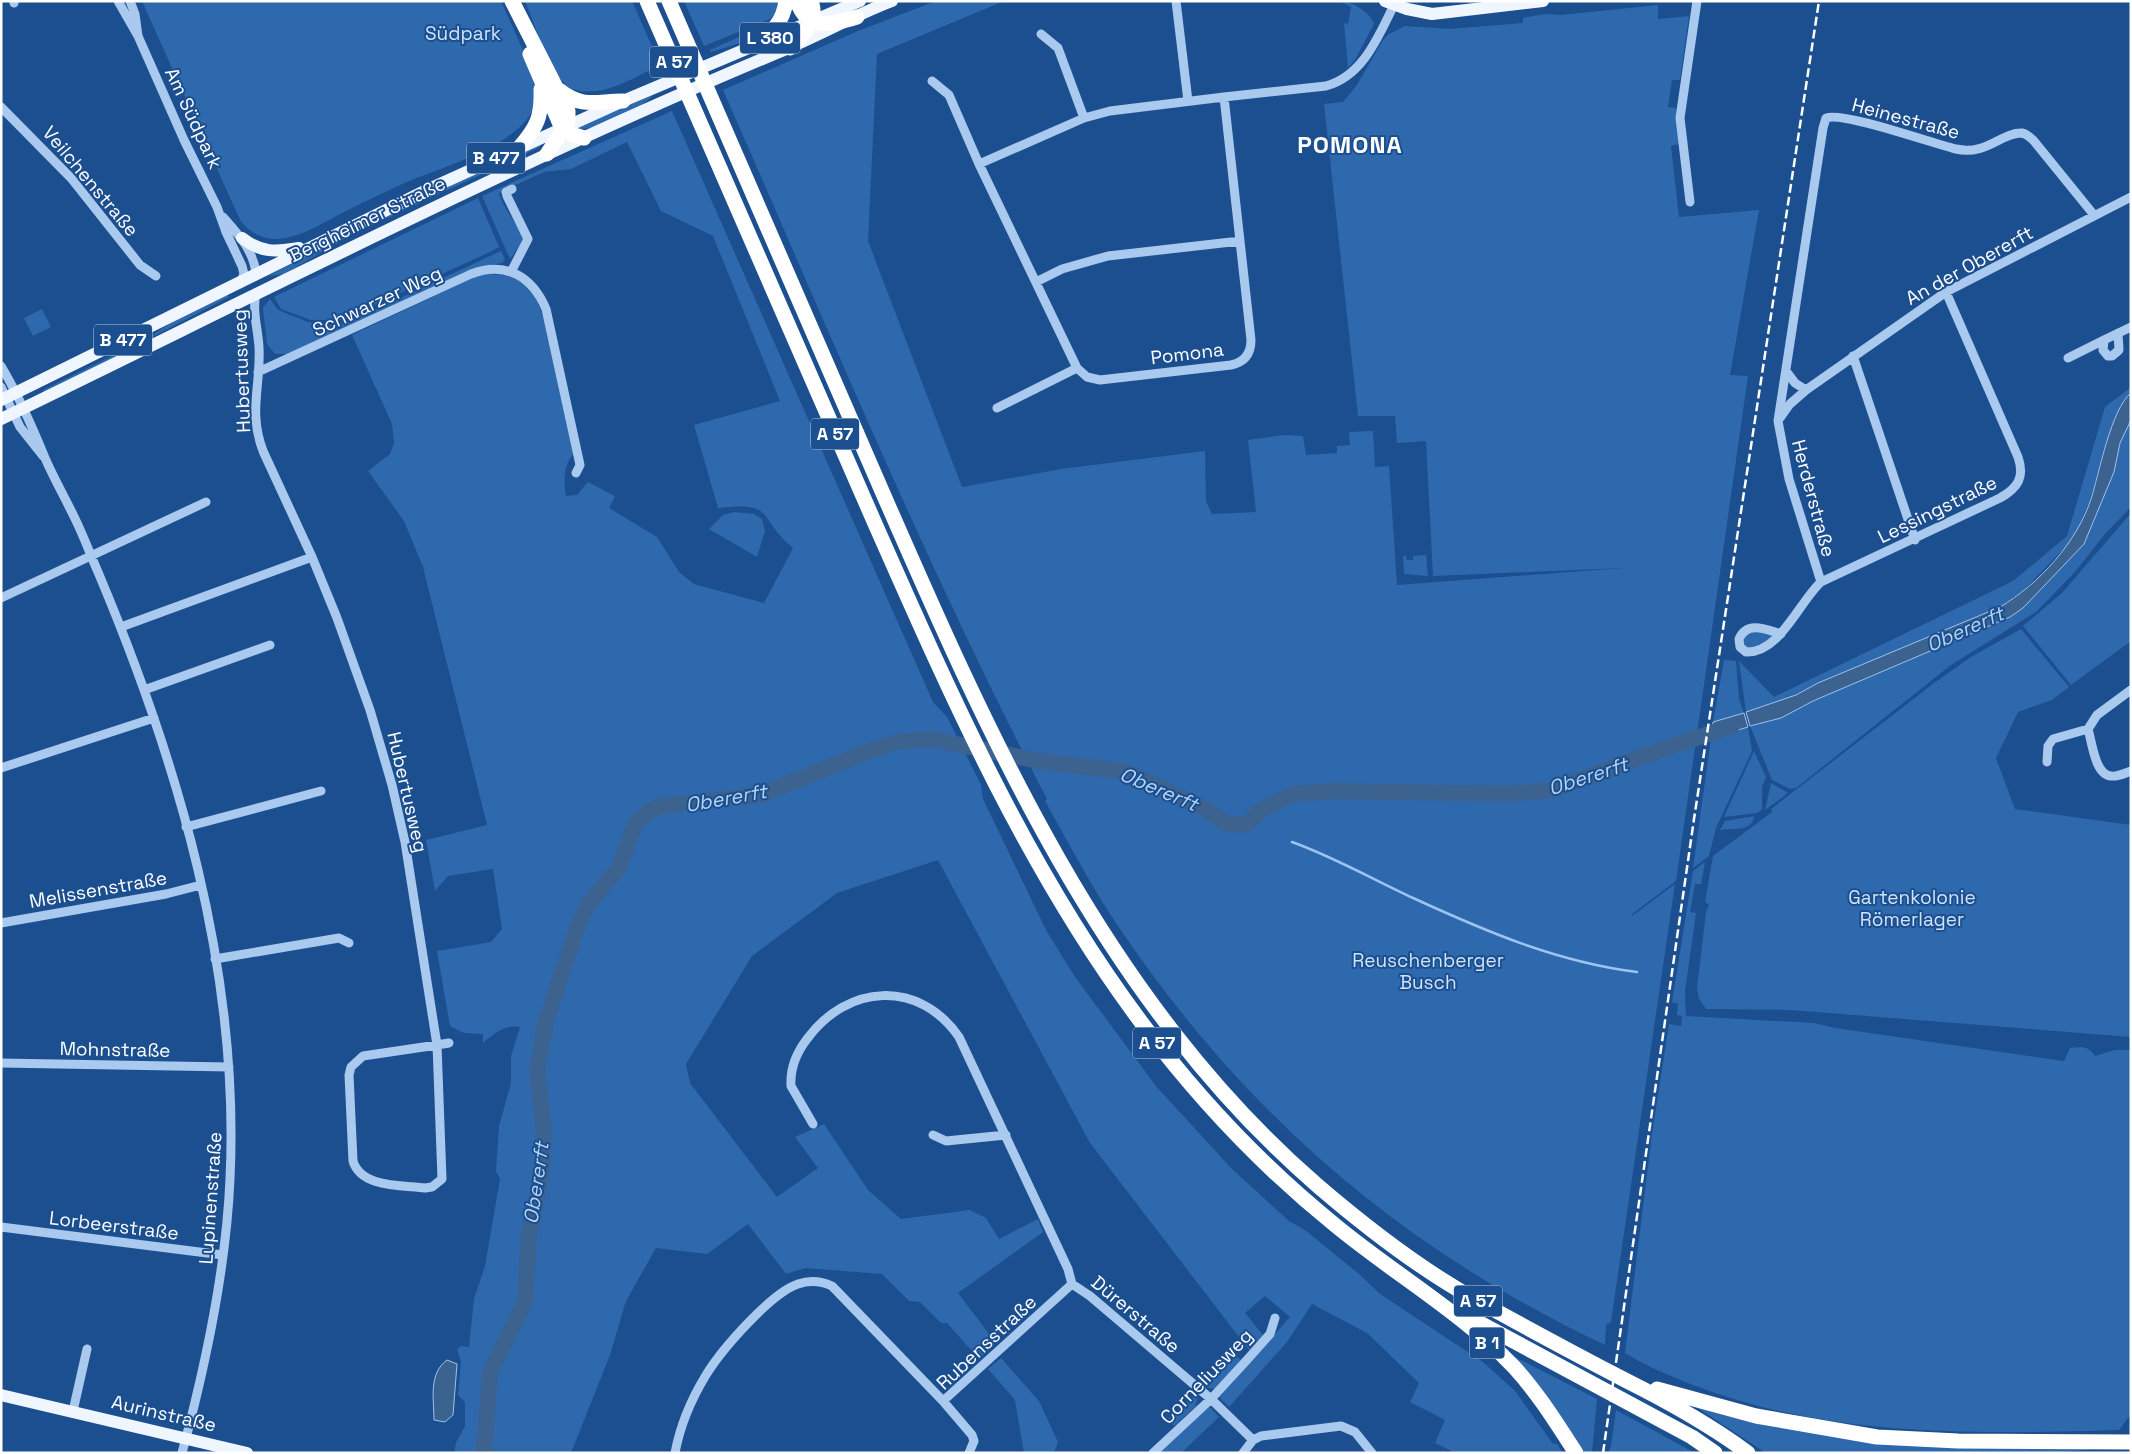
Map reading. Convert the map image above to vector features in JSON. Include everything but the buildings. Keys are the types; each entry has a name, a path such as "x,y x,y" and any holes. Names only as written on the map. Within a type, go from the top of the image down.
{"highway":[{"path":"512,1 525,30 537,47 568,112 569,118 547,154"},
{"name":"A 57","path":"647,1 845,456 974,743 1060,903 1098,963 1143,1025 1196,1091 1270,1170 1352,1239 1405,1278 1508,1340 1692,1437 1715,1453"},
{"name":"A 57","path":"669,1 932,607 1013,778 1069,880 1110,946 1155,1011 1206,1074 1243,1114 1286,1157 1361,1222 1473,1298 1664,1399 1748,1453"},
{"path":"754,44 774,31 783,16 786,1"},
{"path":"797,1 805,17 826,24 857,17"},
{"path":"790,48 810,27 814,13 811,1"},
{"path":"525,30 529,52 555,116 564,128 572,134 584,138"},
{"path":"519,148 532,133 539,119 542,104 541,82"},
{"path":"557,89 569,98 585,104 623,101"},
{"name":"B 1","path":"1405,1278 1509,1362 1532,1389 1576,1453"},
{"path":"1622,1378 1756,1416 1877,1437 1958,1441 2131,1442"},
{"path":"2118,1453 2131,1434"}],"main road":[{"name":"Bergheimer Straße","path":"6,394 519,148 754,44 860,1"},
{"name":"Bergheimer Straße","path":"7,417 256,293 547,154 659,102 790,48 892,1"},
{"path":"1390,3 1419,12 1440,14 1543,1"},
{"path":"242,238 259,250 276,252 314,245"},
{"path":"256,274 256,293"},
{"name":"Aurinstraße","path":"1,1395 186,1437 247,1453"}],"street":[{"name":"Am Südpark","path":"118,1 138,36 184,140 220,213 226,232 242,266 244,274 241,281"},
{"name":"Am Südpark","path":"130,1 135,14 138,36"},
{"path":"1176,1 1188,101"},
{"path":"1690,202 1680,118 1697,1"},
{"path":"979,164 1084,118 1110,111 1326,86 1341,81 1352,74 1361,63 1390,3"},
{"path":"1041,34 1058,48 1084,118"},
{"path":"932,81 949,95 979,164 1077,368 997,408"},
{"name":"Pomona","path":"1077,368 1088,377 1100,380 1231,365 1244,359 1250,351 1251,340 1224,97"},
{"name":"Veilchenstraße","path":"1,107 71,178 140,266 156,276"},
{"name":"Heinestraße","path":"1778,421 1826,118 1834,116 1917,136 1957,150 1984,148 2017,134 2026,134 2034,141 2094,216"},
{"path":"512,189 506,192 506,196 528,239 511,272 523,278 537,291 546,310 580,465 576,473"},
{"name":"An der Obererft","path":"1778,421 1790,404 1806,390 1946,292 2131,197"},
{"name":"Am Südpark","path":"220,213 242,238 253,258 256,274"},
{"path":"1036,282 1062,269 1108,256 1240,241"},
{"name":"Schwarzer Weg","path":"258,372 471,274 487,270 511,272"},
{"name":"Lessingstraße","path":"1781,634 1790,624 1803,602 1821,582 1915,540 2005,495 2018,483 2022,475 2018,457 1946,292"},
{"name":"Hubertusweg","path":"256,293 254,310 257,328 258,372 254,410 258,439 312,557 355,666 384,752 405,842 437,1044 442,1179 432,1187 426,1188 364,1178 355,1169 353,1161 349,1074 351,1066 363,1056 437,1044 449,1043"},
{"path":"2068,358 2131,327"},
{"path":"2106,339 2102,345 2103,350 2108,356 2112,356 2119,350 2118,333"},
{"path":"1853,356 1915,540"},
{"path":"1,366 6,394"},
{"path":"1786,371 1794,383 1806,390"},
{"name":"Lupinenstraße","path":"6,394 25,408 45,458 91,556 121,626 154,718 186,827 215,959 228,1067 231,1170 223,1255 209,1338 182,1453"},
{"name":"Lupinenstraße","path":"6,394 7,417 45,458"},
{"name":"Herderstraße","path":"1778,421 1789,480 1821,582"},
{"path":"1,598 206,502"},
{"path":"121,626 312,557"},
{"path":"144,690 270,645"},
{"path":"2047,762 2048,746 2053,739 2088,729 2097,715 2131,690"},
{"path":"1,768 154,718"},
{"path":"2088,729 2098,766 2103,772 2114,776 2131,772"},
{"path":"186,827 321,791"},
{"name":"Melissenstraße","path":"1,923 166,894 200,885"},
{"path":"215,959 340,938 349,942"},
{"name":"Dürerstraße","path":"813,1124 792,1086 791,1079 796,1058 804,1042 814,1029 840,1007 870,997 894,995 922,1003 939,1014 954,1029 1006,1135 1068,1269 1072,1284 1211,1398 1252,1440"},
{"name":"Mohnstraße","path":"1,1063 228,1067"},
{"path":"933,1135 946,1141 1006,1135"},
{"name":"Lorbeerstraße","path":"1,1227 223,1255"},
{"path":"675,1453 694,1398 718,1358 736,1336 770,1304 792,1286 808,1282 826,1284 836,1290 943,1401"},
{"name":"Rubensstraße","path":"969,1453 974,1441 972,1434 943,1401 1072,1284"},
{"name":"Corneliusweg","path":"1153,1453 1211,1398 1270,1334 1275,1318"},
{"path":"73,1411 86,1349"},
{"path":"1243,1453 1252,1440 1270,1434 1341,1426 1356,1432 1372,1453"}],"green space":[{"name":"Südpark","path":"142,1 501,1 528,62 536,97 532,112 521,126 485,150 401,184 307,231 279,239 265,238 252,232 240,220"},
{"path":"525,1 632,1 660,65 607,89 586,92 570,88 559,77 547,56"},
{"path":"684,1 781,1 776,13 770,19 704,46"},
{"name":"Reuschenberger Busch","path":"936,1 1004,1 877,54 868,241 962,487 1061,469 1205,451 1206,501 1212,514 1256,512 1248,440 1284,435 1303,436 1306,455 1337,453 1337,446 1350,445 1349,432 1373,431 1375,467 1389,466 1397,585 1623,568 1433,576 1426,441 1397,443 1395,416 1358,416 1324,104 1343,102 1357,85 1383,40 1389,34 1405,26 1449,29 1523,23 1523,18 1545,14 1561,15 1658,5 1658,19 1689,16 1680,80 1672,80 1668,107 1676,108 1679,144 1671,146 1679,217 1759,210 1730,375 1748,376 1676,881 1631,915 1675,884 1611,1322 1606,1325 1605,1345 1531,1307 1461,1266 1396,1220 1334,1171 1275,1117 1220,1059 1169,996 1120,929 1081,866 1045,801 1047,799 961,625 879,448 723,90 858,31"},
{"path":"1340,1 1360,8 1369,16 1374,24 1355,60 1348,68 1344,23 1348,24 1351,7"},
{"path":"775,21 750,40 711,52 710,50"},
{"path":"653,95 639,106 617,118 594,127 577,129 579,126"},
{"path":"672,111 933,702 947,717 981,785 983,799 1046,930 1075,977 1156,1086 1231,1168 1289,1221 1305,1230 1359,1274 1380,1294 1483,1362 1515,1391 1553,1444 1557,1444 1563,1453 1456,1453 1435,1443 1445,1420 1410,1402 1419,1383 1367,1333 1312,1304 1287,1342 1229,1407 1219,1397 1290,1317 1265,1296 1245,1313 1263,1335 1249,1350 1090,1143 938,860 837,893 752,956 686,1064 690,1083 777,1197 818,1168 795,1137 824,1124 868,1190 901,1219 970,1210 986,1218 999,1239 1038,1219 1043,1232 958,1293 996,1343 979,1359 947,1323 941,1323 920,1302 909,1301 882,1274 805,1268 786,1274 748,1224 707,1254 656,1248 626,1301 610,1355 571,1453 454,1453 456,1443 465,1426 465,1402 458,1395 461,1361 457,1349 461,1346 469,1347 474,1299 485,1266 500,1179 496,1171 499,1126 511,1083 511,1056 520,1027 505,1028 483,1043 483,1034 464,1033 450,1026 437,951 491,942 502,929 493,869 448,876 435,891 426,840 487,825 423,567 404,521 368,471 390,454 394,443 392,424 352,335 479,275 504,275 522,283 535,298 544,321 573,454 565,474 566,496 577,495 588,482 615,496 609,508 657,537 679,572 694,584 764,603 793,548 764,514 758,510 737,506 718,508 694,425 780,401 713,236 661,211 627,142 571,169 544,172 499,193 524,240 510,259 482,196"},
{"path":"541,143 540,147 353,234 284,274 268,276 375,221"},
{"path":"478,198 499,247 490,252 341,320 311,320 281,309 274,297"},
{"path":"501,251 505,259 502,263 471,269 288,354 275,354 267,344 263,308 270,299 278,310 308,322 327,325 340,324 364,315"},
{"path":"227,294 229,297 45,393 43,390 146,339 177,319"},
{"path":"42,309 51,327 33,336 24,318"},
{"path":"2131,387 2131,393 2103,452 2090,500 2073,539 2023,591 2000,607 1818,683 1796,695 1746,712 1739,661 1774,697 2013,581 2067,536 2105,407"},
{"path":"2131,420 2131,507 2105,534 2075,572 2036,612 1951,665 1796,788 1790,789 1772,780 1750,726 1781,718 1813,701 2010,617 2022,608 2084,544 2114,472 2120,443"},
{"path":"734,512 754,514 762,519 765,531 757,557 709,529 723,515"},
{"path":"2131,513 2131,641 2071,685 2023,626 2062,593"},
{"path":"1426,555 1428,576 1404,574 1403,556 1406,556 1407,560 1413,560 1413,556"},
{"name":"Gartenkolonie Römerlager","path":"2021,629 2069,687 2052,700 2018,712 1996,758 2015,809 2131,825 2131,1037 1791,1010 1706,1009 1699,999 1697,988 1706,912 1709,905 1705,902 1713,856 1772,812 1771,809 1934,683 1971,657"},
{"path":"1750,631 1771,634 1771,638 1753,650 1743,646 1744,634"},
{"path":"1724,660 1736,661 1739,699 1744,713 1713,722"},
{"path":"1748,727 1752,751 1716,828 1709,856 1693,868 1711,738"},
{"path":"1754,751 1766,777 1762,787 1762,809 1757,813 1724,817"},
{"path":"1771,783 1788,793 1765,810"},
{"path":"1754,816 1753,821 1746,827 1720,830 1725,821"},
{"path":"1705,862 1701,884 1695,884 1690,912 1696,913 1685,992 1686,1016 1814,1023 1835,1028 2064,1061 2070,1048 2087,1048 2095,1056 2115,1050 2131,1050 2131,1414 2119,1430 1957,1431 1903,1429 1850,1424 1797,1415 1745,1402 1693,1385 1625,1353 1652,1134 1669,1024 1681,1026 1682,1016 1677,1015 1678,1004 1672,1002 1693,871"},
{"path":"1236,1356 1243,1361 1214,1389 1205,1387"},
{"path":"1515,1357 1597,1399 1592,1453 1585,1453 1550,1401 1513,1359"},
{"path":"1001,1358 1039,1401 1058,1442 1054,1453 1024,1453 1015,1400 988,1369"},
{"path":"1195,1395 1198,1397 1195,1407 1174,1426 1168,1419"},
{"path":"1690,1403 1757,1421 2095,1449 2051,1453 1766,1453"},
{"path":"1209,1406 1219,1417 1181,1453 1159,1453"},
{"path":"1616,1410 1695,1453 1608,1453 1611,1446"}],"water":[{"path":"2131,393 2131,420 2120,443 2114,472 2084,544 2023,608 2010,617 1813,701 1781,718 1750,726 1746,712 1796,695 1818,683 2000,607 2015,598 2029,586 2055,560 2085,515 2106,443 2117,413"},
{"path":"1744,713 1748,727 1711,738 1713,722"},
{"path":"447,1360 457,1364 453,1415 445,1422 434,1420 433,1387 437,1372"}],"waterway":[{"name":"Obererft","path":"484,1453 490,1372 525,1302 529,1234 542,1172 544,1131 537,1070 546,1021 578,925 588,905 619,867 636,822 651,810 662,806 760,795 866,752 897,742 931,739 1039,761 1126,772 1204,808 1225,823 1242,825 1248,823 1260,811 1293,794 1334,791 1511,794 1553,790 1652,753 1732,726"},
{"path":"1292,842 1323,854 1467,922 1522,944 1578,961 1637,972"}],"railway":[{"path":"1603,1453 1694,819 1819,1"}],"district":[{"name":"POMONA","path":"1350,145"}]}
